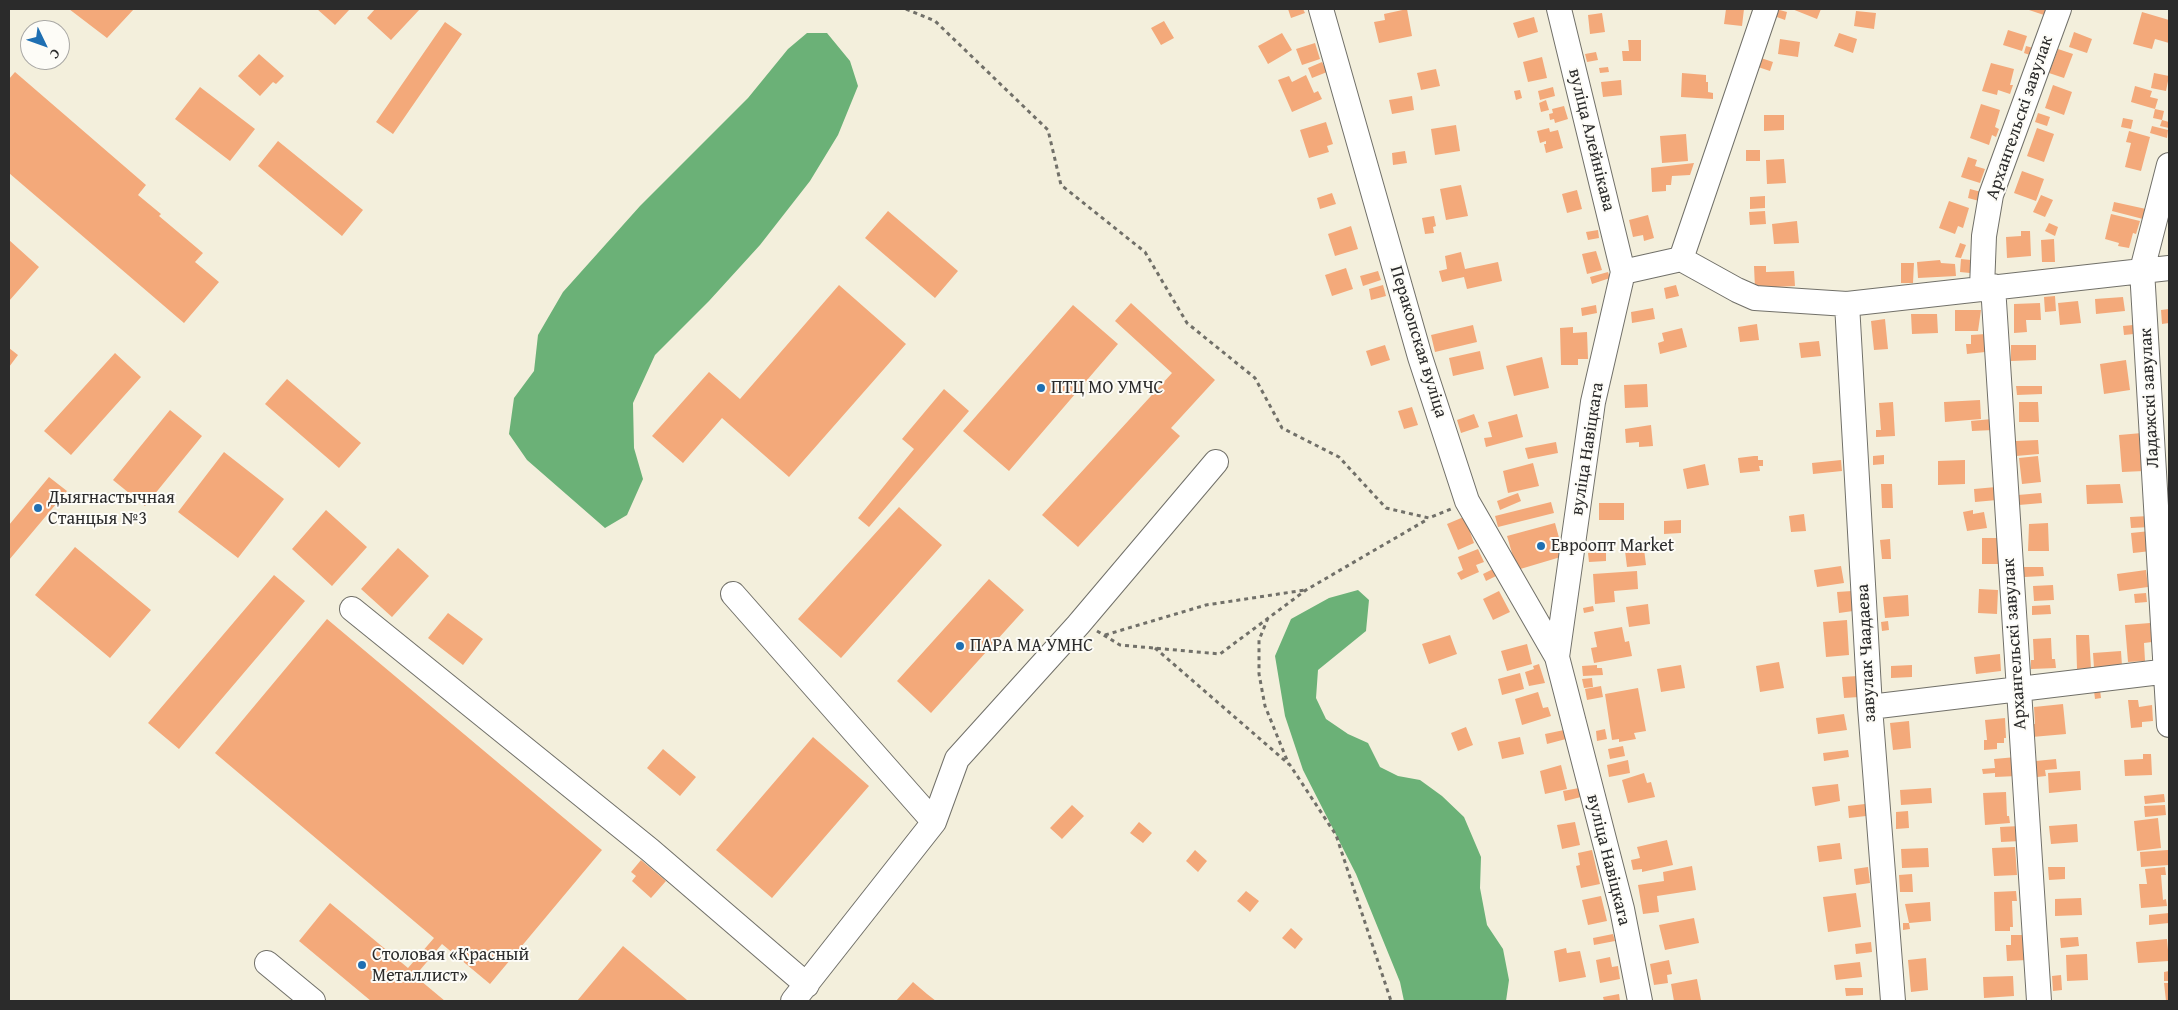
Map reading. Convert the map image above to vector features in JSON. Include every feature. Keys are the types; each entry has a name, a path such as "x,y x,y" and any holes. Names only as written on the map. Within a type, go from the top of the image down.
{"street":[{"name":"Перакопская вуліца","path":"1322,9 1420,357 1467,501 1557,657"},
{"name":"вуліца Алейнікава","path":"1559,9 1623,272"},
{"path":"1681,259 1766,9"},
{"name":"Архангельскі завулак","path":"2039,1001 1984,236 1991,195 2059,9"},
{"name":"Ладажскі завулак","path":"2169,165 2142,270 2169,725"},
{"path":"1623,272 1681,259 1755,298 1847,304 2169,268"},
{"name":"вуліца Навіцкага","path":"1623,272 1593,402 1557,657 1622,910 1640,1001"},
{"name":"завулак Чаадаева","path":"1847,304 1870,707 1893,1001"},
{"path":"352,609 650,850 800,993 934,822 958,759 1078,625 1216,462"},
{"path":"732,594 934,822"},
{"path":"1870,707 2018,688 2167,672"},
{"path":"267,963 313,1001"}],"path":[{"path":"906,9 935,21 1048,130 1061,185 1145,252 1187,323 1255,378 1282,428 1338,457 1386,508 1429,518"},
{"path":"1078,625 1088,626 1120,645 1220,654 1306,590 1429,518 1467,501"},
{"path":"1104,635 1206,605 1306,590"},
{"path":"1268,618 1259,640 1259,674 1265,706 1290,765 1336,835 1391,1001"},
{"path":"1155,648 1290,765"}],"green space":[{"path":"807,33 827,33 850,61 858,86 838,135 810,181 760,245 709,301 655,355 633,403 634,448 643,479 627,515 605,528 527,460 509,434 514,398 534,371 538,335 563,292 640,206 748,98 788,49"},
{"path":"1358,590 1369,600 1366,631 1318,670 1316,698 1326,719 1348,734 1368,743 1380,767 1398,776 1420,780 1442,796 1464,817 1481,857 1480,888 1487,925 1503,949 1509,980 1506,1001 1404,1001 1400,982 1356,874 1303,770 1285,716 1275,656 1291,619 1329,598"}],"building":[{"path":"69,9 134,9 107,38"},
{"path":"317,9 350,9 335,25"},
{"path":"375,9 420,9 391,40 367,18"},
{"path":"1288,9 1303,9 1305,13 1291,18"},
{"path":"1407,9 1412,36 1379,43 1374,22 1385,20 1384,14"},
{"path":"1726,9 1744,9 1742,26 1724,24"},
{"path":"1776,9 1787,12 1785,20 1774,16"},
{"path":"1792,9 1821,9 1817,19"},
{"path":"2026,9 2046,9 2044,15"},
{"path":"1856,11 1876,13 1874,29 1854,26"},
{"path":"2142,12 2169,20 2169,43 2155,39 2152,49 2133,44"},
{"path":"1602,13 1605,32 1590,34 1588,15"},
{"path":"1534,17 1538,32 1518,38 1513,23"},
{"path":"1164,21 1174,38 1161,45 1151,28"},
{"path":"445,22 462,34 393,134 376,122"},
{"path":"2008,30 2027,36 2022,51 2003,45"},
{"path":"2074,32 2092,39 2087,53 2069,47"},
{"path":"1282,33 1292,50 1268,64 1258,46"},
{"path":"1839,33 1857,39 1853,53 1834,46"},
{"path":"1780,39 1800,42 1798,57 1778,54"},
{"path":"1628,40 1641,40 1641,61 1623,61 1622,51 1629,51"},
{"path":"1315,43 1320,59 1302,65 1296,49"},
{"path":"2026,46 2033,48 2030,55 2024,53"},
{"path":"2058,49 2073,54 2064,78 2049,73"},
{"path":"1596,52 1598,60 1587,62 1585,54"},
{"path":"259,54 284,76 276,84 273,82 260,96 238,76"},
{"path":"1542,57 1547,78 1528,82 1523,62"},
{"path":"1761,58 1773,62 1770,71 1758,67"},
{"path":"1322,62 1327,72 1312,78 1308,68"},
{"path":"1991,63 2014,69 2010,85 2013,85 2010,94 1998,90 1997,95 1982,91"},
{"path":"1608,67 1609,72 1600,73 1599,68"},
{"path":"1436,69 1440,86 1421,90 1417,73"},
{"path":"15,72 146,185 138,195 161,214 159,216 203,253 195,262 219,282 184,323 9,173 9,79"},
{"path":"1682,73 1706,75 1708,92 1713,93 1713,99 1681,97"},
{"path":"2154,73 2169,76 2166,91 2151,88"},
{"path":"1306,75 1314,93 1318,91 1322,99 1292,112 1278,80 1289,76 1292,82"},
{"path":"1621,80 1622,95 1603,97 1601,82"},
{"path":"2053,85 2072,92 2064,115 2045,108"},
{"path":"2135,86 2152,91 2150,97 2158,99 2155,109 2131,102"},
{"path":"200,87 255,129 230,161 175,119"},
{"path":"1553,87 1555,96 1540,100 1538,91"},
{"path":"1520,90 1522,98 1516,100 1514,91"},
{"path":"1412,96 1414,110 1392,114 1389,100"},
{"path":"1546,100 1549,110 1541,112 1539,103"},
{"path":"1981,104 2000,110 1995,127 1999,129 1996,137 1992,135 1989,145 1970,138"},
{"path":"1564,106 1568,119 1555,123 1554,119 1550,120 1549,114 1553,113 1552,109"},
{"path":"2155,109 2164,111 2162,120 2153,118"},
{"path":"2038,113 2050,117 2047,126 2035,122"},
{"path":"1764,115 1784,115 1784,130 1764,131"},
{"path":"2123,118 2133,120 2131,129 2121,127"},
{"path":"2162,120 2169,122 2169,128 2160,126"},
{"path":"1326,122 1333,144 1327,146 1329,152 1309,158 1300,130"},
{"path":"1456,125 1460,151 1435,155 1431,129"},
{"path":"2152,126 2168,130 2167,138 2150,133"},
{"path":"1549,128 1550,132 1558,130 1563,148 1546,153 1544,144 1546,144 1546,141 1540,143 1537,131"},
{"path":"2037,128 2054,134 2044,162 2027,156"},
{"path":"2129,131 2150,137 2141,171 2125,167 2131,143 2126,142"},
{"path":"1686,134 1688,161 1662,163 1660,136"},
{"path":"278,141 363,210 342,236 258,166"},
{"path":"1746,150 1760,150 1760,161 1746,161"},
{"path":"1405,151 1407,163 1393,165 1392,153"},
{"path":"1968,157 1977,160 1975,166 1985,169 1980,183 1961,177"},
{"path":"1784,159 1786,183 1767,184 1766,160"},
{"path":"1694,163 1690,175 1672,176 1671,185 1666,185 1666,191 1652,192 1651,168"},
{"path":"2022,171 2044,179 2036,201 2014,193"},
{"path":"1461,185 1468,216 1446,220 1440,189"},
{"path":"1970,189 1985,193 1983,202 1968,198"},
{"path":"1577,190 1582,209 1567,213 1562,194"},
{"path":"1332,193 1336,204 1320,209 1317,198"},
{"path":"2041,195 2053,200 2045,217 2033,212"},
{"path":"1765,196 1765,208 1750,209 1750,197"},
{"path":"1949,201 1969,208 1963,228 1958,226 1955,234 1939,228"},
{"path":"2114,202 2146,209 2143,219 2112,211"},
{"path":"888,211 958,271 935,298 865,238"},
{"path":"1765,211 1766,224 1750,225 1749,212"},
{"path":"2111,214 2140,221 2136,234 2133,233 2129,248 2118,246 2119,243 2105,239"},
{"path":"1648,215 1654,238 1644,241 1643,235 1633,237 1629,220"},
{"path":"1434,216 1436,226 1433,227 1434,233 1425,234 1422,218"},
{"path":"1797,221 1799,243 1774,244 1772,224"},
{"path":"2049,223 2058,227 2055,236 2045,231"},
{"path":"1351,226 1358,249 1335,256 1328,234"},
{"path":"1598,230 1599,238 1588,240 1586,232"},
{"path":"2021,231 2030,231 2031,256 2007,258 2006,237 2021,236"},
{"path":"2054,239 2055,262 2042,262 2041,240"},
{"path":"9,240 39,267 9,301"},
{"path":"1960,243 1966,245 1961,258 1955,257"},
{"path":"1596,251 1602,270 1587,274 1582,254"},
{"path":"1461,252 1465,269 1498,262 1502,281 1467,289 1464,277 1442,282 1439,271 1447,269 1445,256"},
{"path":"1961,259 1971,260 1970,273 1960,272"},
{"path":"1940,260 1941,263 1955,264 1956,276 1918,278 1917,262"},
{"path":"1901,263 1914,263 1913,283 1901,283"},
{"path":"1754,266 1766,266 1766,272 1794,271 1795,286 1755,288"},
{"path":"1346,268 1353,289 1332,296 1325,275"},
{"path":"1378,271 1381,280 1363,286 1360,276"},
{"path":"1608,272 1610,278 1592,284 1590,277"},
{"path":"839,285 906,344 789,477 722,418 683,463 652,436 709,372 740,399"},
{"path":"1383,285 1386,296 1371,300 1369,289"},
{"path":"1676,285 1679,296 1666,299 1664,288"},
{"path":"2055,296 2056,311 2045,312 2044,297"},
{"path":"2123,297 2125,311 2096,314 2095,299"},
{"path":"2078,301 2081,323 2060,325 2058,303"},
{"path":"1131,303 1215,380 1171,428 1180,436 1078,547 1042,515 1172,373 1115,321"},
{"path":"2040,303 2041,320 2026,320 2027,332 2014,333 2014,304"},
{"name":"ПТЦ МО УМЧС","path":"1073,305 1118,344 1009,471 963,431"},
{"path":"1596,305 1597,313 1582,316 1581,308"},
{"path":"1653,308 1655,319 1632,323 1631,312"},
{"path":"2169,309 2169,323 2162,324 2161,310"},
{"path":"1955,310 1981,310 1978,331 1955,331"},
{"path":"1911,314 1937,314 1938,333 1912,334"},
{"path":"1885,319 1888,349 1874,350 1871,321"},
{"path":"1757,324 1759,340 1740,342 1738,327"},
{"path":"1473,325 1477,342 1435,352 1431,335"},
{"path":"2133,325 2134,334 2124,335 2123,326"},
{"path":"1573,327 1573,333 1587,332 1588,359 1578,359 1578,365 1561,365 1560,328"},
{"path":"1682,328 1687,347 1660,354 1658,343 1664,341 1662,333"},
{"path":"1986,334 1985,352 1967,354 1966,344 1971,344 1971,335"},
{"path":"1819,341 1821,356 1801,358 1799,343"},
{"path":"1385,345 1390,360 1371,366 1366,351"},
{"path":"2011,345 2036,345 2036,360 2011,361"},
{"path":"9,348 18,355 9,367"},
{"path":"1480,351 1484,369 1453,376 1449,358"},
{"path":"115,353 141,377 71,455 44,431"},
{"path":"1542,357 1549,388 1514,396 1506,366"},
{"path":"2126,360 2130,390 2104,394 2100,364"},
{"path":"287,379 361,443 339,468 265,404"},
{"path":"1647,384 1648,407 1625,408 1624,385"},
{"path":"2016,386 2042,386 2042,394 2017,395"},
{"path":"944,389 969,411 869,527 858,518 914,449 902,439"},
{"path":"1980,400 1981,419 1945,422 1944,402"},
{"path":"1893,402 1895,436 1876,437 1876,430 1881,430 1879,403"},
{"path":"2019,402 2038,402 2039,422 2019,422"},
{"path":"1412,407 1418,425 1404,429 1398,411"},
{"path":"170,410 202,436 145,506 113,480"},
{"path":"1474,414 1479,427 1461,433 1457,420"},
{"path":"1517,414 1523,437 1486,447 1484,438 1492,437 1488,422"},
{"path":"1992,419 1993,430 1972,431 1971,421"},
{"path":"1651,425 1653,446 1639,447 1639,442 1626,443 1625,429"},
{"path":"2142,433 2144,471 2122,472 2119,435"},
{"path":"2038,440 2039,454 2016,456 2016,441"},
{"path":"1556,442 1558,453 1528,459 1525,448"},
{"path":"224,452 284,499 238,558 178,512"},
{"path":"1884,455 1884,464 1873,465 1873,456"},
{"path":"1758,456 1758,460 1763,460 1763,466 1759,466 1760,471 1740,473 1738,458"},
{"path":"2038,456 2041,482 2022,484 2019,458"},
{"path":"1841,460 1842,471 1813,474 1812,463"},
{"path":"1965,460 1965,484 1938,485 1938,461"},
{"path":"1533,463 1539,486 1508,493 1503,471"},
{"path":"1705,464 1709,485 1687,489 1683,469"},
{"name":"Дыягнастычная Станцыя №3","path":"49,477 67,491 9,560 9,525"},
{"path":"1881,484 1892,484 1893,508 1882,508"},
{"path":"2120,484 2123,503 2087,504 2086,485"},
{"path":"1996,487 1997,500 1975,502 1974,489"},
{"path":"1518,493 1521,501 1500,510 1497,501"},
{"path":"2041,493 2042,503 2019,505 2018,495"},
{"path":"1551,502 1554,513 1498,527 1495,516"},
{"path":"1599,503 1624,503 1624,520 1599,520"},
{"path":"899,507 942,545 841,658 798,619"},
{"path":"326,510 367,547 332,586 292,549"},
{"path":"1973,510 1973,514 1984,512 1987,528 1967,531 1963,512"},
{"path":"1804,514 1806,531 1791,532 1789,516"},
{"path":"1466,516 1474,543 1458,550 1447,524"},
{"path":"2149,516 2150,527 2131,528 2130,517"},
{"path":"1681,520 1681,533 1664,534 1664,521"},
{"path":"1555,523 1564,556 1517,570 1507,536"},
{"path":"2048,523 2049,551 2028,551 2029,524"},
{"path":"2150,531 2151,551 2133,553 2131,533"},
{"path":"1982,538 2000,538 2000,564 1982,564"},
{"path":"1890,539 1891,559 1882,559 1880,540"},
{"path":"1643,541 1646,565 1627,567 1624,543"},
{"path":"75,547 151,610 110,658 35,595"},
{"path":"398,548 429,576 392,617 361,589"},
{"path":"1478,549 1484,562 1476,565 1479,572 1461,580 1457,573 1463,570 1458,557"},
{"path":"1606,552 1606,561 1589,562 1588,553"},
{"path":"1841,566 1844,583 1817,587 1814,570"},
{"path":"2023,567 2043,567 2044,576 2024,577"},
{"path":"1493,569 1496,576 1486,581 1483,574"},
{"path":"2146,570 2148,587 2119,591 2117,574"},
{"path":"1637,571 1638,589 1614,591 1615,602 1595,604 1593,574"},
{"path":"274,575 305,601 179,749 148,723"},
{"name":"ПАРА МА УМНС","path":"989,579 1024,610 931,713 897,681"},
{"path":"2053,585 2054,600 2034,601 2033,586"},
{"path":"1979,589 1998,590 1997,614 1978,613"},
{"path":"1499,591 1510,612 1493,620 1483,599"},
{"path":"1852,591 1853,611 1839,613 1837,592"},
{"path":"2146,593 2147,602 2135,603 2134,594"},
{"path":"1908,595 1909,616 1885,618 1883,597"},
{"path":"1648,604 1650,624 1629,627 1626,607"},
{"path":"2050,605 2051,614 2032,615 2032,606"},
{"path":"1593,606 1594,611 1584,613 1583,608"},
{"path":"448,613 483,639 463,665 428,638"},
{"path":"327,619 602,850 490,984 442,944 415,976 445,1001 371,1001 299,941 330,903 408,968 434,938 215,753"},
{"path":"1847,620 1849,655 1826,657 1823,622"},
{"path":"1888,621 1889,630 1882,631 1881,622"},
{"path":"2150,623 2152,642 2144,643 2145,661 2128,662 2125,625"},
{"path":"1622,627 1625,642 1629,641 1632,656 1594,663 1591,648 1597,647 1594,632"},
{"path":"1450,635 1457,654 1429,664 1422,644"},
{"path":"2076,635 2089,635 2091,668 2077,669"},
{"path":"2051,638 2052,659 2055,659 2056,668 2031,669 2031,660 2034,660 2033,639"},
{"path":"1527,644 1532,664 1507,671 1501,651"},
{"path":"2121,651 2122,666 2094,668 2093,653"},
{"path":"2000,654 2001,671 1976,674 1974,657"},
{"path":"1779,662 1784,688 1760,692 1756,666"},
{"path":"1539,664 1545,683 1529,686 1525,672 1534,669 1533,666"},
{"path":"1597,665 1597,668 1602,668 1603,675 1583,676 1582,666"},
{"path":"1681,665 1685,688 1661,692 1657,669"},
{"path":"1912,665 1912,677 1891,678 1891,666"},
{"path":"1520,673 1524,689 1502,695 1498,679"},
{"path":"1858,676 1859,697 1844,698 1842,677"},
{"path":"1592,678 1593,687 1584,688 1582,679"},
{"path":"1601,686 1603,697 1587,700 1585,689"},
{"path":"1638,688 1646,731 1634,733 1636,739 1619,742 1619,739 1612,740 1605,694"},
{"path":"2100,690 2101,698 2095,699 2094,691"},
{"path":"1538,692 1543,708 1548,707 1551,716 1522,725 1515,699"},
{"path":"2128,700 2138,700 2139,707 2152,705 2153,721 2142,722 2142,727 2131,728"},
{"path":"2063,704 2066,734 2032,737 2031,724 2035,724 2034,707"},
{"path":"1844,714 1847,730 1818,734 1816,718"},
{"path":"2005,718 2006,738 2004,738 2004,743 1997,743 1997,749 1984,750 1984,740 1987,740 1985,720"},
{"path":"1909,721 1911,748 1893,750 1890,723"},
{"path":"1466,727 1473,745 1458,751 1451,733"},
{"path":"1605,729 1607,739 1597,741 1596,731"},
{"path":"1564,730 1566,739 1547,744 1545,734"},
{"path":"813,737 869,786 772,898 716,850"},
{"path":"1520,737 1524,754 1502,759 1498,742"},
{"path":"1623,746 1625,756 1610,759 1608,749"},
{"path":"663,749 696,777 680,796 647,768"},
{"path":"1848,750 1849,757 1824,761 1823,753"},
{"path":"2143,754 2151,754 2152,775 2125,776 2124,760 2143,759"},
{"path":"2016,757 2017,776 1995,777 1995,773 1983,774 1982,769 1995,768 1994,759"},
{"path":"2056,759 2057,769 2045,770 2046,776 2037,777 2036,761"},
{"path":"1628,760 1630,773 1609,777 1607,765"},
{"path":"1561,765 1567,789 1545,794 1540,771"},
{"path":"2080,771 2081,790 2049,793 2048,773"},
{"path":"1644,773 1647,783 1651,782 1655,797 1628,803 1622,780"},
{"path":"1838,784 1840,801 1815,806 1812,787"},
{"path":"1579,788 1581,797 1565,801 1563,791"},
{"path":"1931,788 1932,803 1901,805 1900,790"},
{"path":"2006,792 2007,816 2009,816 2010,823 1985,825 1983,793"},
{"path":"2164,794 2165,802 2145,804 2144,796"},
{"path":"1865,804 1866,816 1849,818 1848,806"},
{"path":"1072,805 1084,816 1062,839 1050,828"},
{"path":"2165,805 2166,815 2145,817 2144,806"},
{"path":"1908,811 1909,828 1896,829 1896,812"},
{"path":"2158,818 2161,848 2137,851 2134,821"},
{"path":"1139,822 1152,833 1143,843 1130,833"},
{"path":"1575,822 1580,845 1562,849 1557,825"},
{"path":"2077,824 2078,842 2051,844 2049,826"},
{"path":"2020,826 2021,841 2001,842 2000,827"},
{"path":"1667,840 1673,865 1642,872 1642,869 1633,870 1631,860 1640,858 1637,847"},
{"path":"1840,843 1842,859 1819,862 1817,846"},
{"path":"2015,847 2017,875 1994,876 1992,848"},
{"path":"1928,848 1929,867 1902,868 1901,849"},
{"path":"1195,850 1207,861 1198,872 1186,861"},
{"path":"1592,850 1600,884 1581,888 1576,866 1580,865 1578,853"},
{"path":"2168,850 2169,865 2141,867 2140,852"},
{"path":"641,860 666,881 651,898 632,881 636,876 631,872"},
{"path":"1692,866 1696,890 1657,896 1659,912 1643,914 1638,885 1664,881 1663,872"},
{"path":"1868,867 1870,883 1856,885 1854,869"},
{"path":"2048,867 2065,867 2065,879 2049,880"},
{"path":"2165,867 2166,875 2161,875 2163,900 2166,899 2167,906 2141,908 2139,884 2147,884 2145,869"},
{"path":"1912,874 1913,892 1900,892 1899,875"},
{"path":"1246,891 1259,901 1250,912 1237,901"},
{"path":"2016,891 2017,901 2012,901 2013,927 2010,927 2010,931 1995,931 1994,892"},
{"path":"1856,893 1861,927 1828,932 1823,897"},
{"path":"1601,896 1607,921 1588,925 1582,900"},
{"path":"2081,898 2082,915 2055,916 2055,899"},
{"path":"1930,902 1931,921 1909,923 1905,904"},
{"path":"2169,913 2169,923 2149,925 2149,915"},
{"path":"1694,918 1699,943 1665,950 1659,925"},
{"path":"1903,923 1909,923 1910,929 1903,930"},
{"path":"1291,928 1303,939 1295,949 1282,938"},
{"path":"1613,934 1615,941 1594,945 1593,938"},
{"path":"2011,935 2026,935 2027,960 2007,961 2006,945 2011,945"},
{"path":"2078,937 2079,946 2061,948 2060,938"},
{"path":"2167,939 2169,961 2138,963 2136,942"},
{"path":"1871,942 1872,952 1856,954 1855,944"},
{"path":"623,946 687,1000 577,1001"},
{"path":"1566,948 1567,953 1580,951 1586,977 1559,982 1554,951"},
{"path":"2087,954 2088,980 2067,981 2066,955"},
{"path":"1610,957 1612,967 1618,966 1620,979 1600,983 1596,960"},
{"path":"1926,958 1928,990 1911,992 1908,960"},
{"path":"1669,960 1672,974 1667,975 1668,983 1654,985 1650,964"},
{"path":"1860,962 1862,977 1836,980 1834,965"},
{"path":"2169,971 2169,981 2164,981 2164,972"},
{"path":"2061,975 2062,990 2053,991 2052,976"},
{"path":"2013,976 2014,996 1984,998 1983,977"},
{"path":"1697,979 1701,1000 1674,1001 1671,984"},
{"path":"913,982 927,994 936,1001 896,1001"},
{"path":"2164,983 2169,983 2169,1001 2166,1001"},
{"path":"1845,988 1863,988 1863,995 1846,996"},
{"path":"1619,994 1620,1001 1604,1001 1603,997"}],"place":[{"name":"ПТЦ МО УМЧС","path":"1041,388"},
{"name":"Дыягнастычная Станцыя №3","path":"38,508"},
{"name":"Евроопт Market","path":"1541,546"},
{"name":"ПАРА МА УМНС","path":"960,646"},
{"name":"Столовая «Красный Металлист»","path":"362,965"}]}
